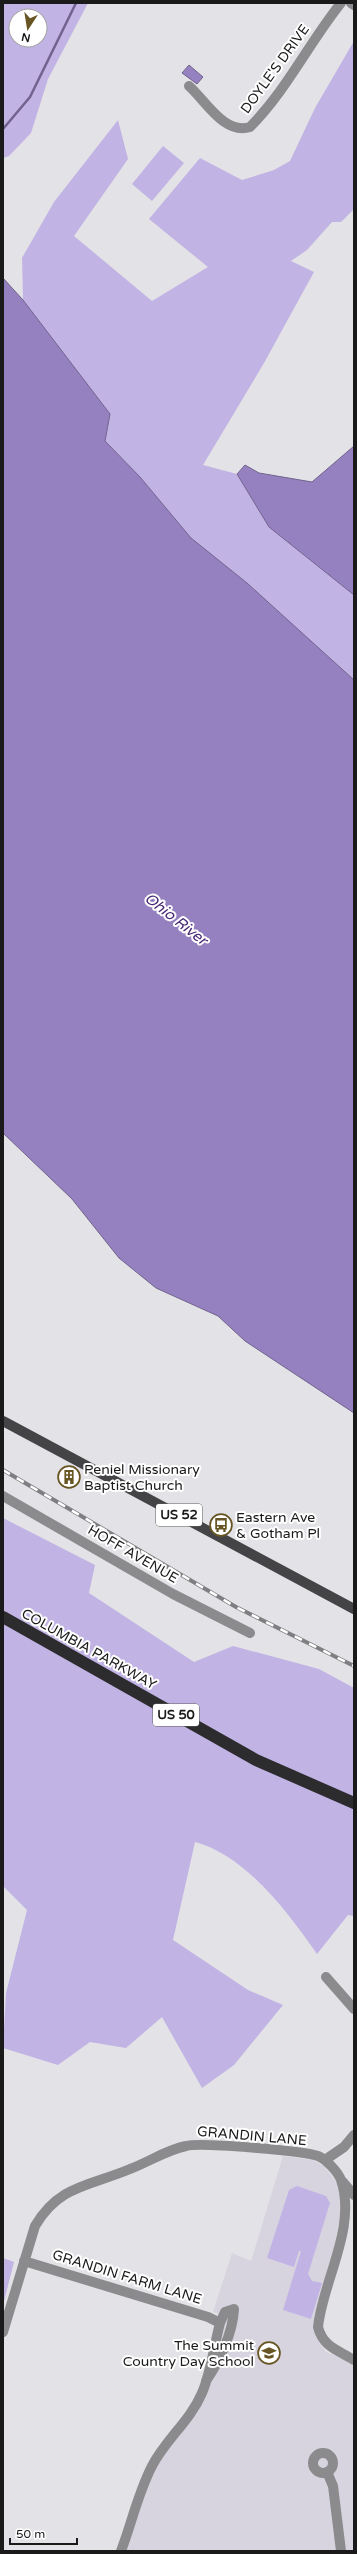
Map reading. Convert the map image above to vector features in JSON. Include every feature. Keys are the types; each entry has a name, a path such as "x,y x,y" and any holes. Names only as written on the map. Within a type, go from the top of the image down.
{"highway":[{"name":"COLUMBIA PARKWAY","path":"3,1617 256,1760 354,1803"}],"main road":[{"name":"US 52","path":"3,1421 354,1609"}],"street":[{"name":"DOYLE'S DRIVE","path":"189,86 226,124 237,129 250,127 279,93 309,44 341,3"},
{"path":"350,3 354,5"},
{"name":"HOFF AVENUE","path":"3,1496 172,1594 250,1633"},
{"path":"326,1977 354,2009"},
{"path":"354,2135 344,2147 325,2160 354,2195"},
{"name":"GRANDIN LANE","path":"3,2332 35,2226 44,2211 57,2198 72,2189 128,2170 174,2149 190,2145 309,2154 325,2160"},
{"path":"341,2179 345,2205 344,2226 318,2327 323,2341 329,2347 354,2360"},
{"name":"GRANDIN FARM LANE","path":"24,2260 208,2317 220,2323"},
{"path":"121,2551 138,2498 153,2465 167,2443 182,2427 220,2356 233,2320 234,2309 225,2312 220,2323 206,2381"},
{"path":"327,2472 333,2486 341,2551"}],"shaded area":[{"path":"3,3 88,3 48,79 31,133 9,156 3,158"},
{"path":"354,41 353,210 341,222 332,222 307,250 291,261 314,272 264,363 203,465 237,474 269,527 354,595 354,680 247,583 191,538 140,477 105,441 110,414 23,300 22,258 54,202 118,120 128,159 74,236 152,301 208,267 149,219 200,158 242,180 274,170 290,161 315,108"},
{"path":"163,146 184,163 152,201 132,184"},
{"path":"3,1518 95,1565 89,1593 194,1662 233,1646 319,1669 354,1688 354,1916 348,1915 317,1954 279,1904 248,1872 231,1859 213,1849 195,1842 173,1940 248,1990 283,2005 234,2065 202,2088 162,2017 126,2048 90,2042 58,2065 3,2048 6,1993 27,1910 3,1886"},
{"name":"The Summit Country Day School","path":"283,2156 313,2160 324,2166 337,2183 340,2200 340,2218 316,2337 326,2352 351,2362 354,2369 354,2551 122,2551 132,2516 165,2444 195,2405 222,2315 213,2312 232,2253 251,2261"},
{"path":"297,2186 326,2196 330,2203 308,2274 312,2281 322,2283 311,2319 283,2310 301,2251 299,2251 294,2267 267,2258 289,2190"},
{"path":"3,2258 14,2262 3,2305"}],"water":[{"path":"189,65 203,77 197,84 182,73"},
{"name":"Ohio River","path":"3,278 23,300 110,414 105,441 140,477 191,538 247,583 354,680 354,1413 245,1341 218,1316 156,1288 119,1258 72,1199 3,1133"},
{"path":"354,446 354,595 269,527 237,474 245,465 259,473 312,482"}],"waterway":[{"path":"3,129 30,97 76,3"}],"railway":[{"path":"3,1470 236,1607 354,1666"}],"place":[{"name":"Peniel Missionary Baptist Church","path":"69,1477"},
{"name":"Eastern Ave & Gotham Pl","path":"221,1525"},
{"name":"The Summit Country Day School","path":"269,2353"}]}
